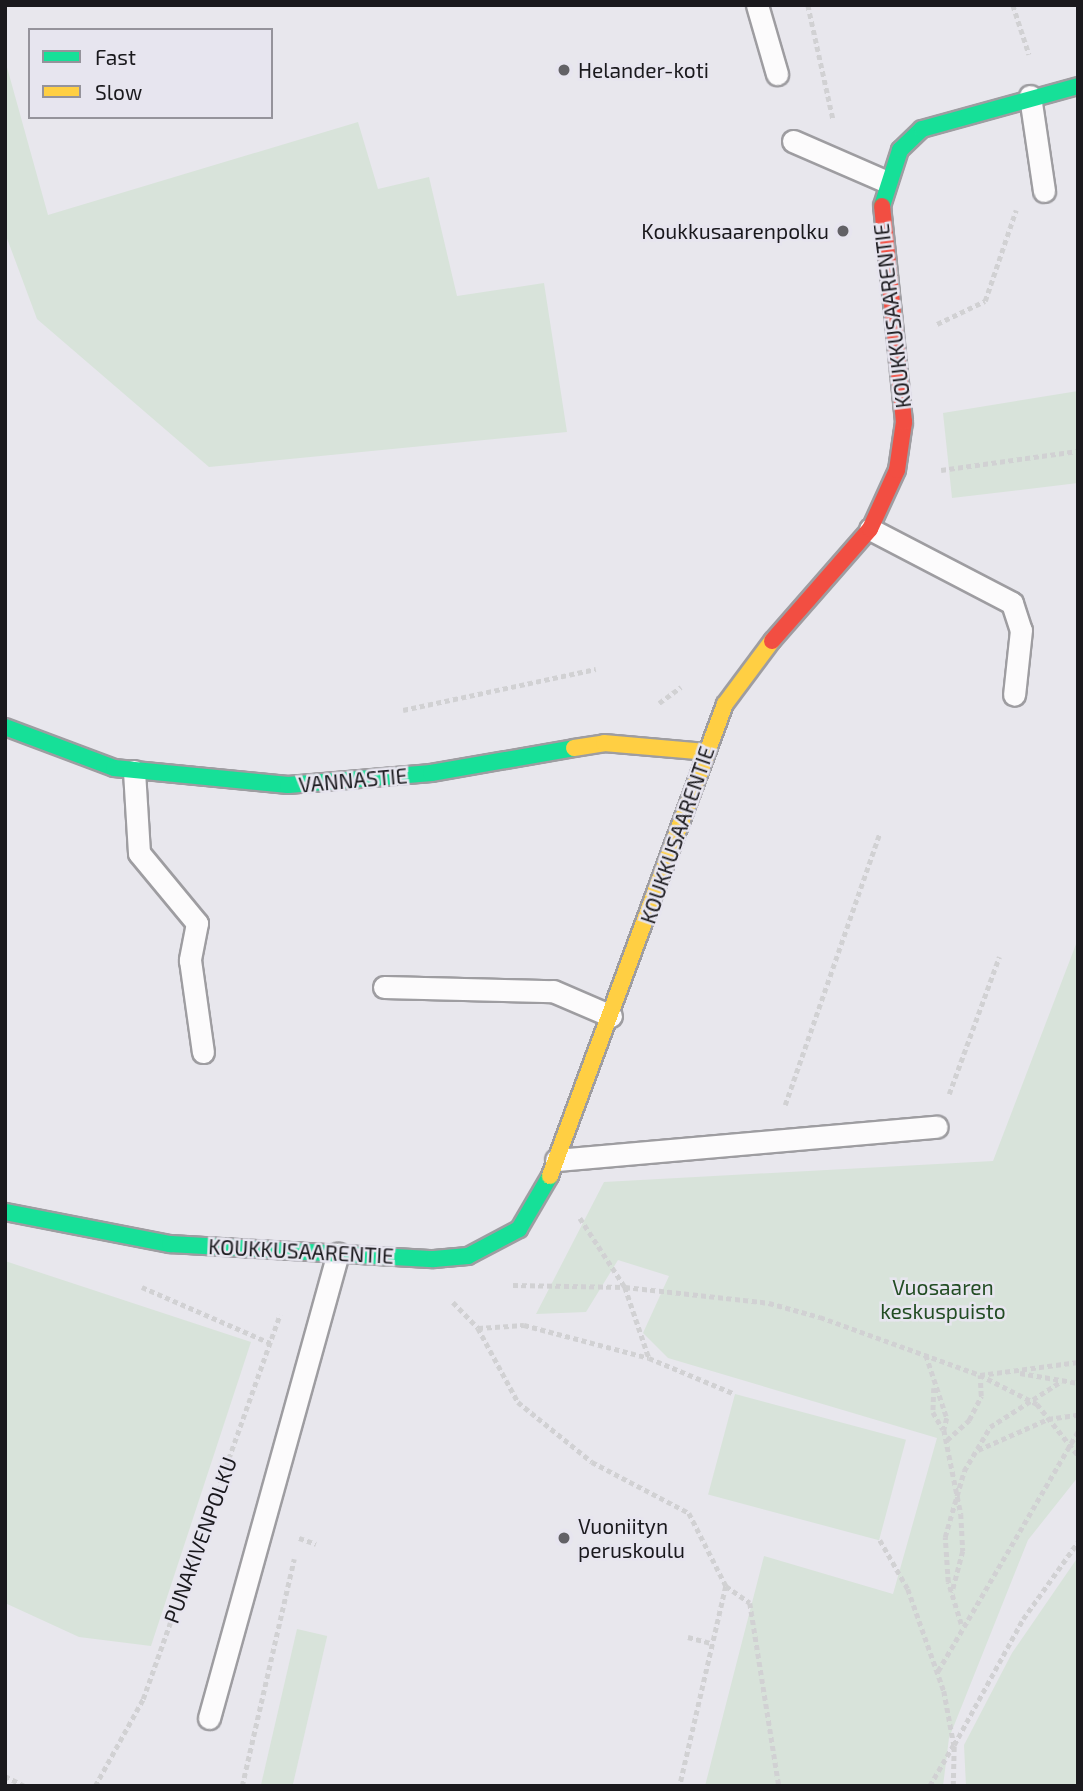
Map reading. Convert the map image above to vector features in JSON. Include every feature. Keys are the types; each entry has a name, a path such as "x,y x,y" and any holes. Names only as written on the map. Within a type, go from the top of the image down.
{"street":[{"name":"KOUKKUSAARENTIE","path":"5,1212 170,1244 434,1259 468,1256 500,1242 541,1199 611,1016 706,752 739,679 870,529 897,470 904,422 880,218 885,181 900,150 922,129 1030,96 1078,86"},
{"name":"VANNASTIE","path":"5,727 74,756 134,771 188,779 342,783 604,743 706,752"}],"lane":[{"path":"757,5 777,74"},
{"path":"1030,96 1044,191"},
{"path":"793,141 852,161 885,181"},
{"path":"870,529 1012,603 1021,630 1014,695"},
{"path":"134,771 139,853 197,923 190,960 203,1052"},
{"path":"384,987 553,991 611,1016"},
{"path":"556,1160 771,1146 937,1127"},
{"path":"209,1718 338,1254"}],"path":[{"path":"808,5 834,122 852,161"},
{"path":"1013,5 1032,65"},
{"path":"930,327 985,301 1040,157"},
{"path":"926,472 1078,451"},
{"path":"403,710 596,669"},
{"path":"771,1146 879,835"},
{"path":"937,1127 999,957"},
{"path":"578,1214 625,1287 649,1357"},
{"path":"498,1283 570,1291 625,1287 769,1303 979,1375 1026,1399 1048,1419 1078,1455"},
{"path":"135,1284 270,1343"},
{"path":"445,1294 478,1328 518,1402 592,1462 689,1513 726,1586 750,1603 779,1786"},
{"name":"PUNAKIVENPOLKU","path":"94,1786 143,1699 282,1309"},
{"path":"478,1328 524,1325 649,1357 734,1394"},
{"path":"926,1355 934,1387 947,1418 944,1430"},
{"path":"979,1375 1078,1362"},
{"path":"1015,1372 1060,1382 1078,1383"},
{"path":"946,1441 969,1420 981,1396 979,1375"},
{"path":"961,1624 952,1593 945,1537 956,1494 990,1427 1026,1399 1060,1382"},
{"path":"934,1387 933,1412 944,1430 963,1551 952,1593"},
{"path":"977,1451 1048,1419 1078,1415"},
{"path":"939,1671 961,1624 1078,1431"},
{"path":"880,1540 908,1589 939,1671 954,1745 953,1786"},
{"path":"243,1786 299,1541"},
{"path":"930,1786 1023,1619 1078,1542"},
{"path":"680,1786 726,1586"},
{"path":"688,1637 712,1643"},
{"path":"5,1776 25,1786"}],"green space":[{"path":"5,60 48,215 358,122 378,189 429,177 457,296 544,283 567,432 209,467 37,319 5,233"},
{"path":"1078,391 1078,483 952,498 943,413"},
{"name":"Vuosaaren keskuspuisto","path":"1078,939 1078,1477 1028,1540 949,1738 943,1786 705,1786 764,1556 893,1594 937,1438 668,1358 643,1333 669,1276 618,1260 586,1312 536,1314 604,1182 993,1161"},
{"path":"5,1261 251,1342 151,1646 79,1637 5,1603"},
{"path":"735,1394 906,1440 879,1540 708,1494"},
{"path":"1078,1557 1078,1786 966,1786 964,1745 1012,1653"},
{"path":"297,1629 327,1636 293,1786 261,1786"}],"traffic: fast":[{"path":"882,206 900,150 922,129 1078,86"},
{"path":"5,727 114,768 288,785 431,773 574,748"},
{"path":"5,1212 170,1244 434,1259 468,1256 519,1229 550,1176"}],"traffic: slow":[{"path":"550,1176 725,704 772,641"},
{"path":"574,748 604,743 706,752"}],"traffic: jam":[{"path":"772,641 870,529 897,470 904,422 882,206"}],"place":[{"name":"Helander-koti","path":"564,70"},
{"name":"Koukkusaarenpolku","path":"843,231"},
{"name":"Vuoniityn peruskoulu","path":"564,1538"}]}
